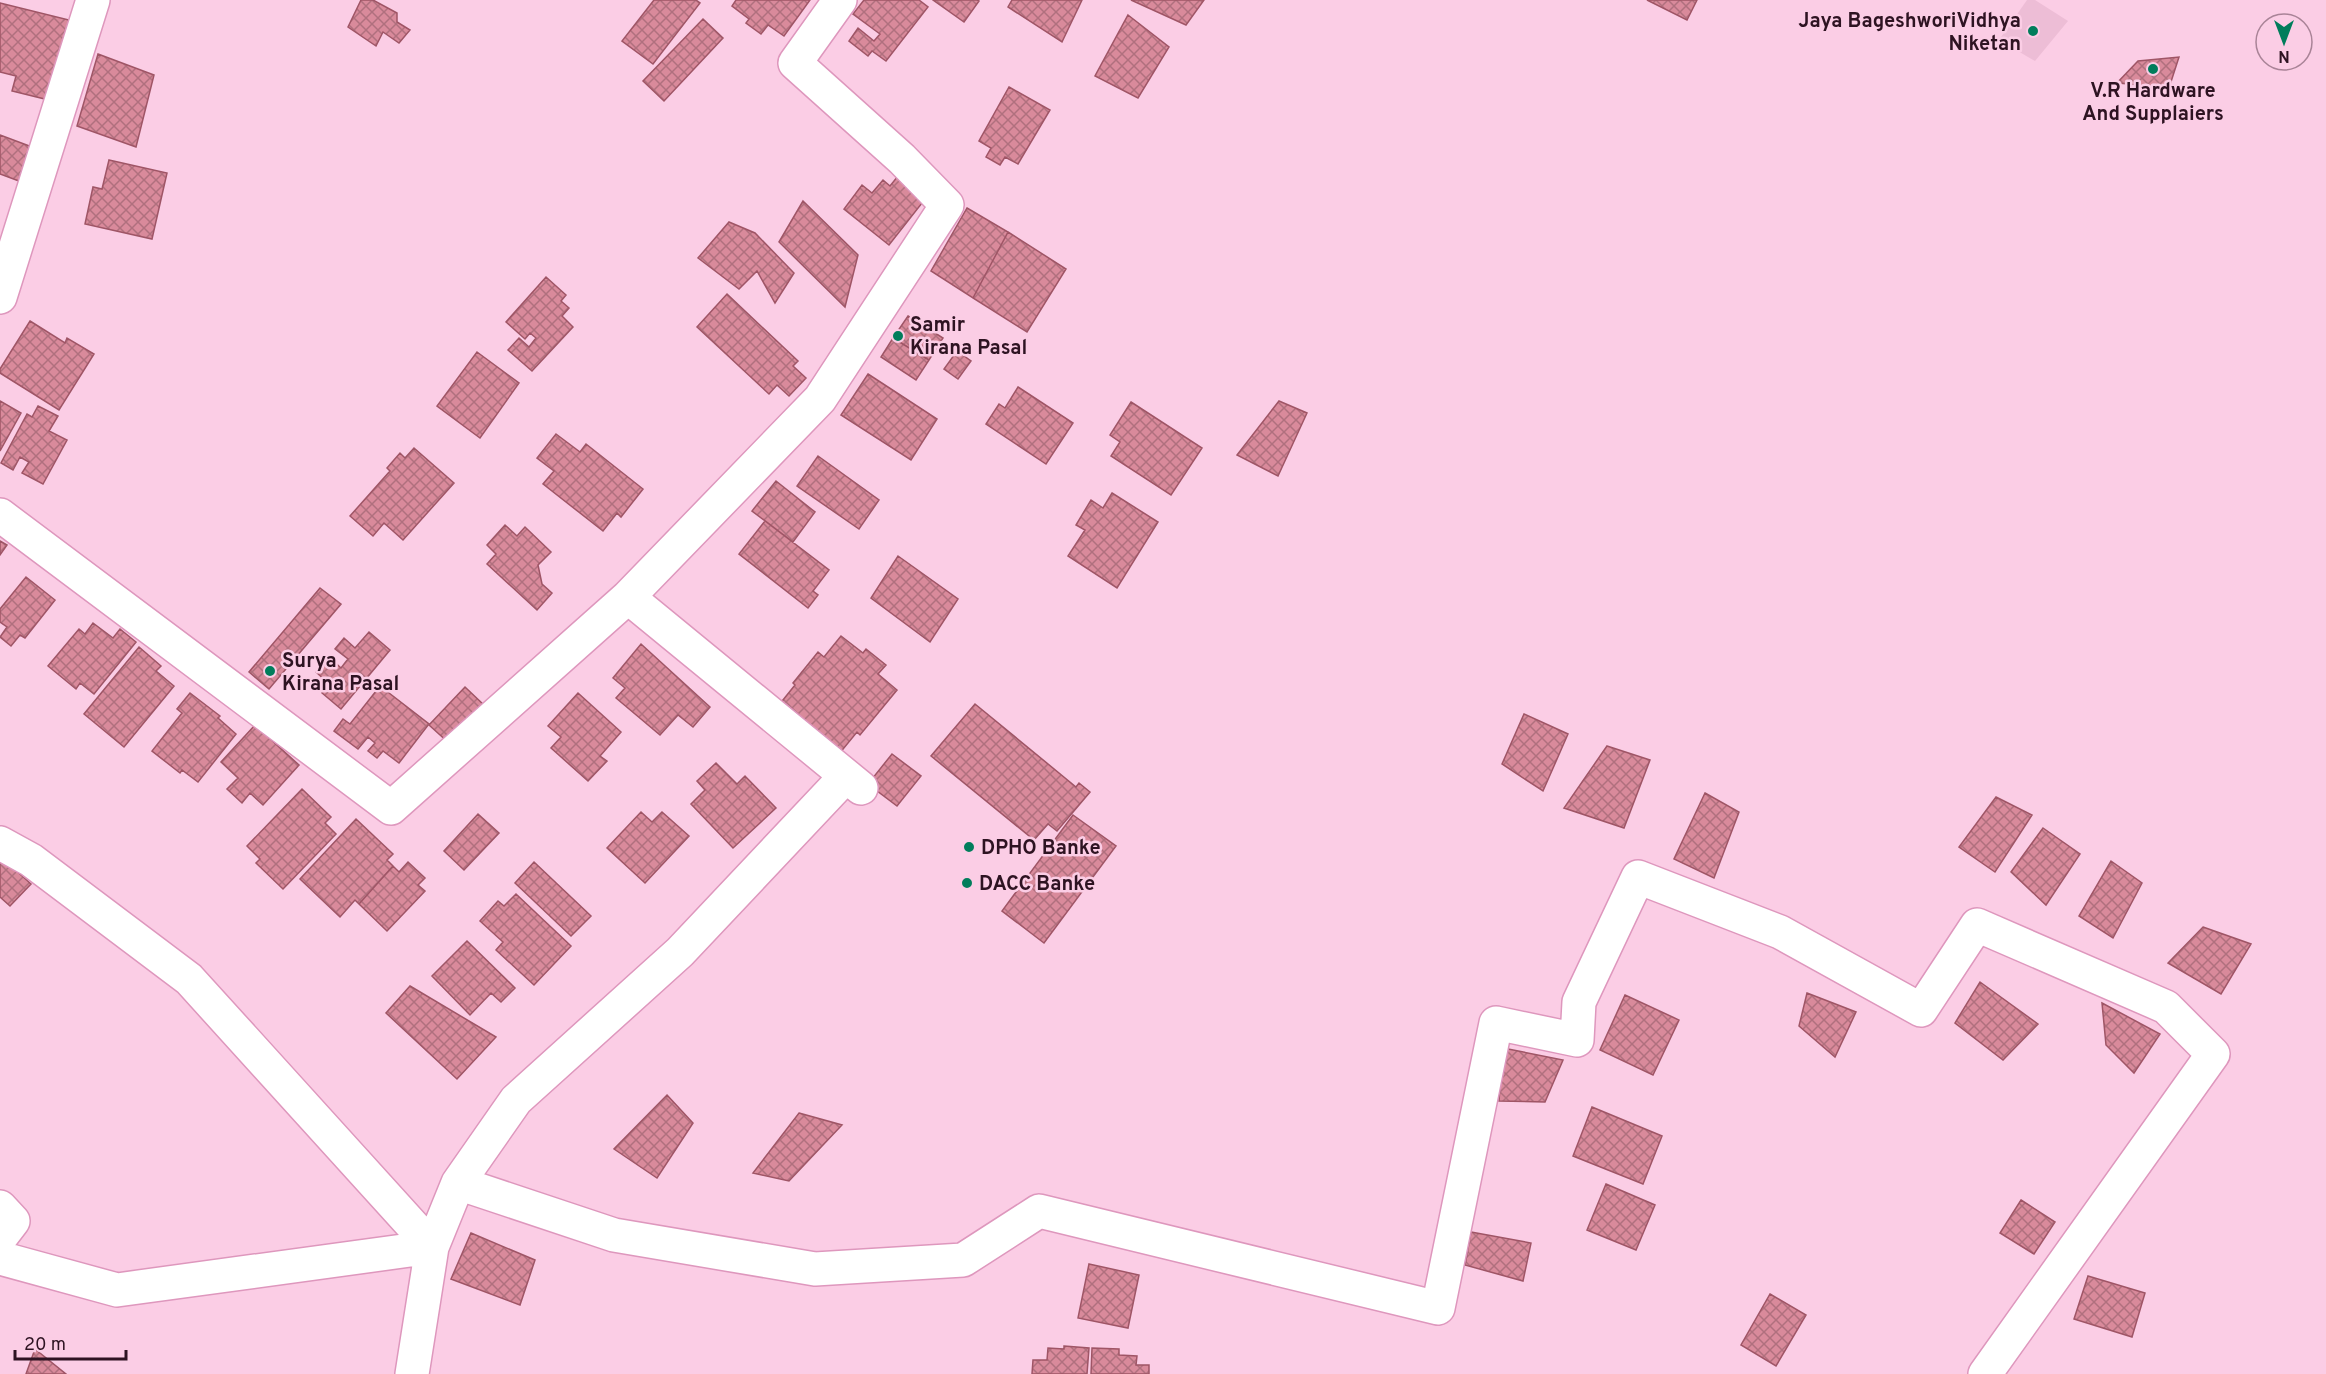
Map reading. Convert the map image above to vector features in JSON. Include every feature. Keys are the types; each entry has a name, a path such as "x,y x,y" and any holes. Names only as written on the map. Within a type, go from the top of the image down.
{"street":[{"path":"0,297 93,0"},
{"path":"0,515 391,808 628,597 820,399 947,205 902,159 795,63 840,0"},
{"path":"412,1374 432,1247 458,1183 516,1100 680,952 853,782 628,597"},
{"path":"0,843 30,860 189,979 432,1247"},
{"path":"458,1183 614,1235 815,1269 963,1260 1039,1211 1438,1308 1496,1023 1577,1040 1579,1002 1638,877 1780,932 1921,1010 1977,925 2166,1007 2213,1054 1985,1374"},
{"path":"0,1208 13,1221 0,1238"},
{"path":"0,1258 117,1290 432,1247"}],"shaded area":[{"name":"Jaya BageshworiVidhya Niketan","path":"2027,0 2035,0 2068,21 2035,61 1999,40"}],"building":[{"path":"361,0 373,0 397,13 397,22 410,30 399,43 383,32 376,46 348,27"},
{"path":"654,0 696,0 700,3 653,64 622,41"},
{"path":"736,0 810,0 784,36 768,25 761,34 746,23 749,19 732,6"},
{"path":"864,0 919,0 928,7 886,61 872,51 868,56 849,41 858,28 874,41 880,34 853,14"},
{"path":"933,0 977,0 979,1 964,22"},
{"path":"1012,0 1082,0 1062,42 1008,7"},
{"path":"1131,0 1204,0 1186,25"},
{"path":"1647,0 1697,0 1687,20"},
{"path":"0,3 73,21 53,101 12,91 16,76 0,72"},
{"path":"1128,15 1169,47 1138,98 1095,76"},
{"path":"703,19 723,38 664,101 643,81"},
{"path":"98,54 154,75 136,147 77,126"},
{"path":"2179,57 2169,88 2117,83 2138,61"},
{"path":"1009,87 1050,110 1018,164 1005,157 1000,165 986,157 991,148 979,141"},
{"path":"0,135 32,147 19,181 0,174"},
{"path":"109,160 167,173 152,239 85,224 93,187 102,189"},
{"path":"898,176 926,198 889,245 844,209 862,185 872,193 883,180 890,186"},
{"path":"803,201 858,255 845,307 779,242"},
{"path":"967,208 1008,232 973,298 931,271"},
{"path":"729,222 755,233 794,273 775,303 757,271 739,289 698,258"},
{"path":"1008,232 1066,269 1027,332 973,298"},
{"path":"546,277 566,295 561,301 569,308 562,316 573,327 532,371 508,350 519,338 529,347 536,338 530,333 525,339 506,322"},
{"path":"727,294 798,361 793,366 806,378 789,396 777,385 769,394 697,327"},
{"path":"908,316 943,338 929,360 893,338"},
{"path":"30,321 65,343 67,338 94,354 59,410 0,373 0,369"},
{"path":"893,338 929,360 916,380 881,357"},
{"path":"957,351 971,361 958,379 944,369"},
{"path":"477,352 519,383 480,438 437,406"},
{"path":"868,374 937,419 911,460 841,415"},
{"path":"1018,387 1073,423 1046,464 986,424 999,404 1005,408"},
{"path":"0,401 21,413 0,451"},
{"path":"1279,401 1307,413 1278,476 1237,455"},
{"path":"1131,402 1202,448 1171,495 1111,456 1120,442 1110,435"},
{"path":"38,406 58,416 49,431 67,440 43,484 22,473 29,462 20,457 13,470 1,463 27,414 32,417"},
{"path":"556,434 580,452 586,444 643,489 621,517 617,513 603,531 543,484 554,471 537,458"},
{"path":"414,448 454,483 403,540 384,523 373,536 350,516 390,471 387,468 400,453 405,458"},
{"path":"818,456 879,500 859,529 797,486"},
{"path":"776,481 815,512 793,542 752,511"},
{"path":"1112,493 1158,522 1117,588 1068,556 1085,530 1076,525 1091,500 1103,508"},
{"path":"765,521 829,570 813,591 818,595 808,608 739,554"},
{"path":"505,525 517,536 525,527 551,552 538,565 542,584 552,593 537,610 487,564 496,554 487,545"},
{"path":"0,541 7,545 0,555"},
{"path":"898,556 958,599 930,642 871,598"},
{"path":"26,577 55,600 25,638 20,635 11,646 0,637 7,627 0,622 0,609"},
{"path":"320,588 341,604 269,689 249,672"},
{"path":"93,623 113,638 120,629 136,642 94,694 80,683 76,689 48,666 79,629 85,634"},
{"path":"369,632 390,650 341,709 322,693 329,684 316,672 329,657 341,668 348,659 335,649 344,638 355,648"},
{"path":"841,636 863,653 866,649 886,665 878,674 897,690 860,735 857,732 839,754 779,705 818,652 824,657"},
{"path":"641,644 710,707 693,727 678,715 660,735 616,698 625,688 613,678"},
{"path":"139,647 161,666 156,671 174,686 124,747 84,714"},
{"path":"380,686 429,724 399,763 383,751 377,758 368,751 375,743 368,737 358,749 334,731 343,719 350,724"},
{"path":"465,687 485,706 450,744 429,725"},
{"path":"190,693 220,716 218,718 236,734 198,782 182,770 180,773 152,751 182,713 177,709"},
{"path":"578,693 621,732 600,756 607,761 588,781 551,748 561,737 548,726"},
{"path":"975,704 1076,787 1079,783 1090,792 1057,831 1048,824 1034,840 931,756"},
{"path":"1524,714 1568,734 1543,791 1502,764"},
{"path":"255,725 299,765 263,805 250,793 242,803 227,789 238,778 221,762"},
{"path":"1607,746 1650,760 1624,828 1564,808"},
{"path":"892,754 921,776 897,806 868,784"},
{"path":"716,763 737,784 745,776 776,808 733,848 691,804 705,790 697,781"},
{"path":"302,789 331,817 325,823 336,834 283,889 256,863 260,859 247,846"},
{"path":"1705,793 1739,812 1714,878 1674,859"},
{"path":"1996,797 2032,815 1995,872 1959,847"},
{"path":"641,812 652,822 662,812 689,836 645,883 607,848"},
{"path":"478,814 499,833 464,870 444,851"},
{"path":"1073,815 1116,846 1044,943 1002,911"},
{"path":"356,819 393,854 387,860 393,866 359,904 355,900 340,917 300,879"},
{"path":"2043,828 2080,854 2046,905 2011,872"},
{"path":"0,856 31,884 10,906 0,897"},
{"path":"2111,861 2142,883 2113,938 2079,916"},
{"path":"408,862 425,878 418,885 425,891 387,931 359,904 393,866 399,872"},
{"path":"534,862 591,916 571,936 515,883"},
{"path":"516,894 571,946 534,985 496,950 503,942 480,921 498,901 504,906"},
{"path":"2203,927 2251,944 2221,994 2168,963"},
{"path":"467,941 515,988 501,1002 491,993 470,1015 432,976"},
{"path":"1980,982 2038,1024 2003,1060 1955,1023"},
{"path":"410,986 496,1037 457,1079 386,1013"},
{"path":"1807,993 1856,1012 1835,1057 1799,1026"},
{"path":"1625,995 1679,1020 1653,1075 1600,1050"},
{"path":"2102,1003 2160,1034 2134,1073 2106,1045"},
{"path":"1503,1048 1563,1060 1545,1102 1499,1101"},
{"path":"667,1095 693,1123 657,1178 614,1149"},
{"path":"1592,1107 1662,1136 1643,1184 1573,1156"},
{"path":"799,1113 842,1125 789,1181 753,1173"},
{"path":"1606,1184 1655,1205 1636,1250 1587,1230"},
{"path":"2021,1200 2055,1222 2034,1254 2000,1233"},
{"path":"1471,1232 1531,1243 1523,1281 1465,1265"},
{"path":"471,1233 535,1260 520,1305 451,1279"},
{"path":"1089,1264 1139,1275 1128,1328 1078,1318"},
{"path":"2088,1276 2145,1293 2132,1337 2074,1319"},
{"path":"1770,1294 1806,1315 1776,1366 1741,1345"},
{"path":"1064,1346 1089,1348 1087,1374 1032,1374 1033,1360 1047,1360 1048,1348 1064,1349"},
{"path":"1092,1348 1119,1349 1119,1355 1137,1356 1136,1365 1149,1365 1149,1374 1091,1374"},
{"path":"35,1349 66,1374 26,1374"}],"place":[{"name":"Jaya BageshworiVidhya Niketan","path":"2033,31"},
{"name":"V.R Hardware And Supplaiers","path":"2153,69"},
{"name":"Samir Kirana Pasal","path":"898,336"},
{"name":"Surya Kirana Pasal","path":"270,671"},
{"name":"DPHO Banke","path":"969,847"},
{"name":"DACC Banke","path":"967,883"}]}
